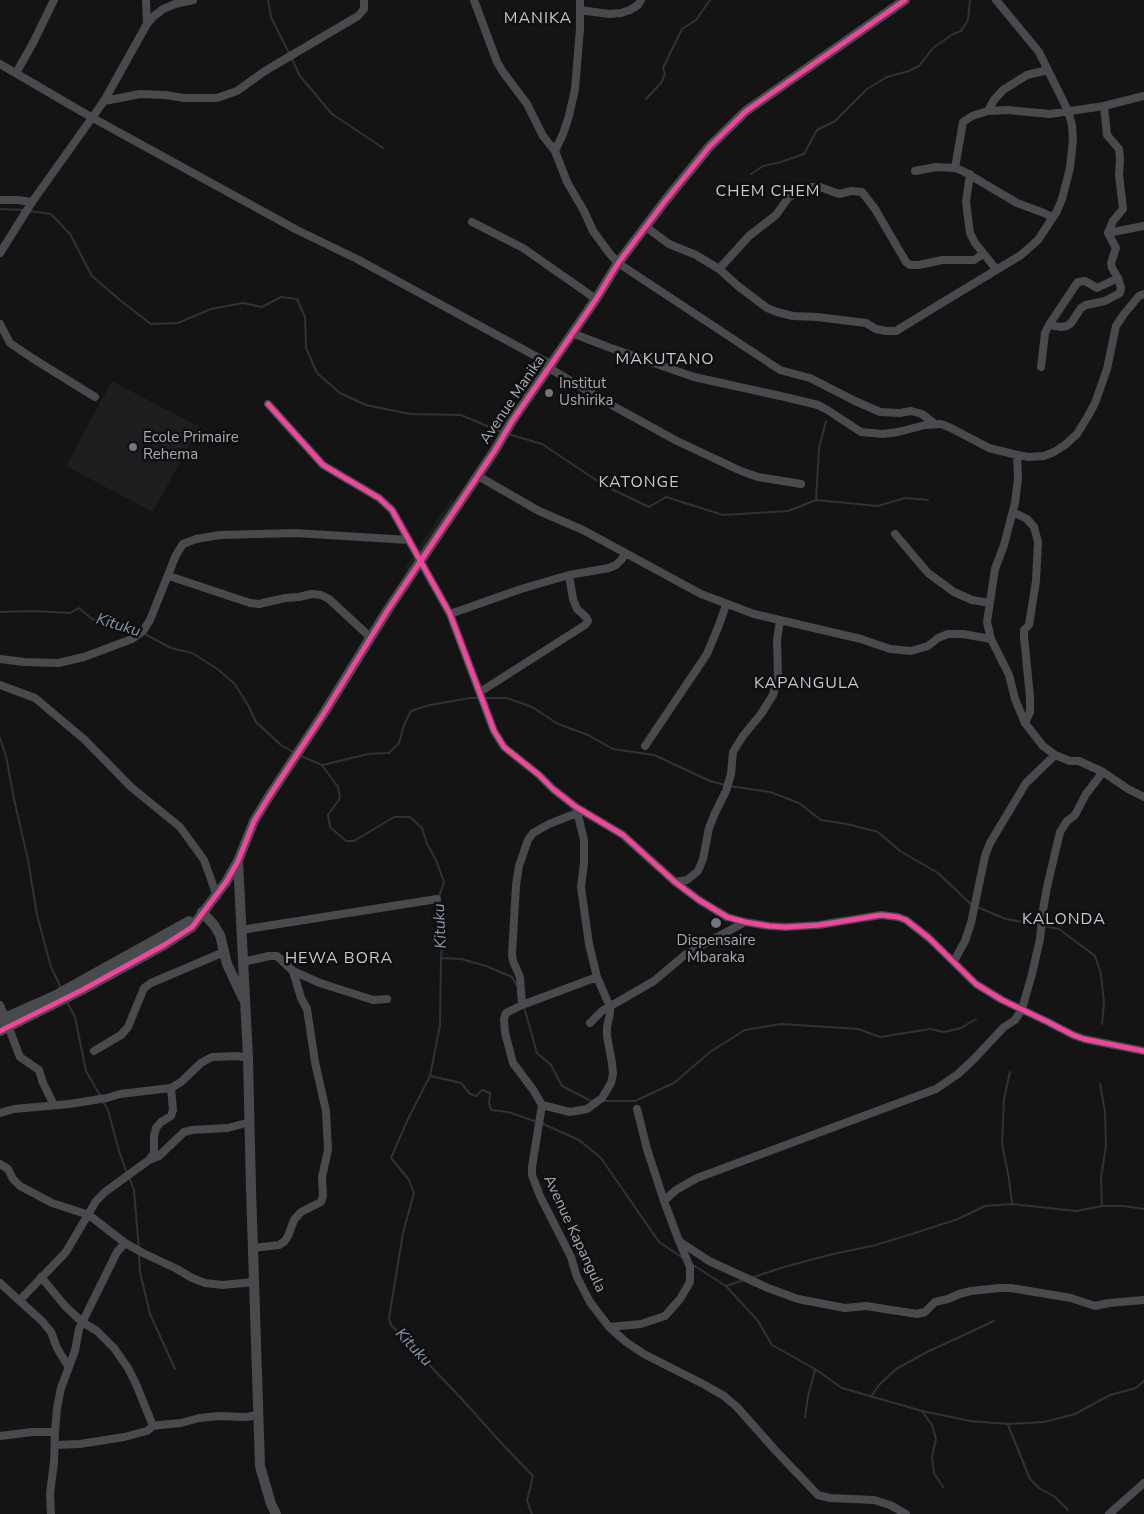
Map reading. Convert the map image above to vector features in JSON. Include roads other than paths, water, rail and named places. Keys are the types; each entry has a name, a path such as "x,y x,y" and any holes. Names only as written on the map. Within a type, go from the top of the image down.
{"street":[{"path":"16,73 54,0"},
{"path":"146,0 147,24"},
{"path":"0,253 32,202 104,101 147,24 163,9 193,0"},
{"path":"104,101 140,94 204,99 217,98 237,91 265,71 358,16 364,8 364,0"},
{"path":"474,0 497,62 527,104 543,136 555,151 567,182 584,210 599,241 618,263 780,370 810,378 880,412 911,411 922,414 934,424"},
{"path":"555,151 563,134 574,94 580,29 580,0"},
{"path":"580,10 609,14 630,10 638,5 641,0"},
{"name":"Avenue Manika","path":"3,1024 82,990 164,945 192,927 202,912 217,896 238,861 254,821 370,637 478,476 512,421 596,299 618,263 708,147 746,111 905,0"},
{"path":"646,227 669,244 696,255 719,269 767,308 792,316 817,317 866,324 876,329 896,331 1029,249 1038,240 1062,199 1070,168 1073,140 1072,125 1068,111 1039,52 996,0"},
{"path":"0,64 91,117 297,230 356,259 550,366 654,429 740,471 758,477 801,484"},
{"path":"988,111 994,100 1003,90 1027,75 1048,70"},
{"path":"955,168 963,122 972,116 988,111 1007,110 1050,114 1123,103 1144,96"},
{"path":"1104,106 1107,134 1119,149 1119,175 1123,203 1123,209 1113,221 1108,233"},
{"path":"915,171 936,167 955,168 970,174 1017,203 1052,218"},
{"path":"970,174 966,202 970,233 983,254 996,269"},
{"path":"719,269 748,236 776,215 788,198 798,191 811,187 839,194 851,191 862,192 875,209 906,262 910,265 942,260 974,260 983,254"},
{"path":"0,200 32,202"},
{"path":"472,222 523,248 596,299"},
{"path":"1108,233 1144,226"},
{"path":"1048,325 1067,326 1086,304 1105,301 1120,293 1121,288 1118,278 1111,263 1116,248 1108,233"},
{"path":"1041,368 1045,333 1048,325 1078,282 1085,281 1097,288 1118,278"},
{"path":"572,333 694,377 818,406 861,432 883,434 934,424 951,428 989,448 1029,457 1044,456 1064,446 1076,434 1095,403 1107,369 1116,326 1139,296 1144,294"},
{"path":"0,324 10,343 95,397"},
{"path":"268,404 323,465 379,498 392,510 450,614 494,731 504,747 539,775 577,810 624,835 675,882 727,917 745,922 786,927 840,923 881,915 890,915 906,920 929,938 976,984 1002,1000 1084,1039 1144,1051"},
{"path":"1017,455 1018,479 1013,512 995,569 987,622 991,640 1009,675 1015,699 1025,723 1043,746 1054,755 1070,761 1079,761 1103,772 1144,797"},
{"path":"478,476 539,511 583,530 701,594 754,614 861,639 890,649 912,651 928,646 938,638 948,634 963,634 991,640"},
{"path":"1013,512 1027,519 1034,527 1038,542 1036,581 1029,625 1024,630 1030,697 1030,712 1025,723"},
{"path":"0,659 58,663 84,657 132,639 143,631 150,620 176,555 183,544 196,539 220,535 295,533 409,540"},
{"path":"895,534 928,573 954,592 972,600 990,603"},
{"path":"450,614 521,589 569,576 609,568 616,565 625,553"},
{"path":"169,576 250,603 259,604 312,594 321,595 330,599 370,637"},
{"path":"480,692 585,625 588,621 586,616 577,609 573,599 569,576"},
{"path":"645,746 706,654 720,625 726,605"},
{"path":"675,882 687,880 698,872 714,813 726,791 733,752 773,695 778,678 777,640 780,620"},
{"path":"0,685 35,698 85,740 131,787 180,827 204,860 217,896"},
{"path":"954,961 965,941 985,856 990,843 1026,783 1054,755"},
{"path":"664,1201 676,1190 716,1170 936,1088 958,1074 1004,1027 1015,1020 1022,1009 1032,974 1040,939 1043,910 1060,832 1103,772"},
{"path":"577,810 585,849 582,887 589,944 597,977 610,1007 607,1036 613,1074 602,1098 586,1109 570,1112 542,1106 534,1091 513,1063 505,1033 504,1020 506,1013 522,1005 597,977"},
{"path":"522,1005 520,978 512,955 519,866 528,840 533,833 577,810"},
{"path":"238,861 246,1003 260,1466 271,1504 276,1514"},
{"path":"241,930 437,899"},
{"path":"202,912 220,934 227,964 246,1003"},
{"path":"590,1023 597,1014 654,981 686,954 745,922"},
{"path":"94,1051 121,1035 128,1027 144,988 151,983 224,952"},
{"path":"243,962 277,956 294,971 320,983 372,1000 387,999"},
{"path":"253,1248 279,1245 284,1242 294,1220 301,1212 321,1202 323,1196 322,1177 328,1150 326,1112 315,1062 307,1010 294,971"},
{"path":"0,1005 3,1024 20,1057 39,1070 54,1105"},
{"path":"0,1113 14,1109 69,1104 120,1094 171,1088 212,1056 248,1058"},
{"path":"149,1160 154,1152 156,1128 161,1122 171,1116 173,1110 171,1088"},
{"name":"Avenue Kapangula","path":"542,1106 532,1175 540,1196 571,1257 577,1277 590,1302 609,1327 644,1354 724,1396 737,1407 818,1496 874,1500 890,1505 906,1514"},
{"path":"609,1327 641,1324 666,1316 680,1299 690,1282 690,1267 664,1201 636,1109"},
{"path":"20,1300 66,1252 104,1192 149,1160 159,1156 184,1132 228,1128 250,1122"},
{"path":"0,1164 8,1169 13,1179 20,1186 52,1203 89,1215 125,1243 143,1254 165,1262 192,1278 204,1283 234,1285 254,1282"},
{"path":"679,1241 709,1261 768,1288 798,1299 845,1308 866,1306 918,1314 925,1312 935,1302 959,1294 999,1288 1011,1288 1071,1298 1095,1306 1144,1300"},
{"path":"51,1514 50,1493 58,1400 68,1366 75,1351 78,1329 117,1252 125,1243"},
{"path":"41,1278 65,1306 82,1322 98,1331 114,1348 128,1368 153,1426"},
{"path":"0,1283 42,1321 51,1332 57,1348 68,1366"},
{"path":"55,1445 80,1444 124,1437 147,1431 153,1426 208,1417 246,1417 258,1415"},
{"path":"0,1436 26,1432 55,1432"},
{"path":"1109,1514 1144,1482"}],"waterway":[{"path":"268,0 271,17 289,53"},
{"path":"646,99 661,83 665,74 663,68 682,29 696,20 710,0"},
{"path":"751,174 763,166 804,154 817,130 835,121 867,89 887,77 919,66 933,48 953,34 961,31 968,20 970,0"},
{"path":"291,57 300,76 332,114 383,148"},
{"path":"0,209 24,210"},
{"path":"29,211 51,214 70,234 92,276 151,324 178,323 211,309 243,303 262,307 281,297 297,299 305,317 306,348 317,373 340,393 366,405 410,414 461,415 501,432"},
{"path":"816,500 819,448 826,421"},
{"path":"508,434 542,444 605,486 649,507 666,497 723,515 788,511 816,500 878,506 905,498 928,500"},
{"name":"Kituku","path":"0,612 70,613 79,608 92,619 139,630"},
{"name":"Kituku","path":"145,634 171,648 192,653 216,668 234,683 256,722 281,745 295,753"},
{"path":"323,765 368,754 389,753 399,743 404,725 411,711 430,705 479,698"},
{"path":"484,698 507,698 532,707 558,724 588,735 613,749 654,755 710,781 725,785"},
{"path":"0,738 6,756 28,860 37,915 51,967 61,988"},
{"name":"Kituku","path":"301,756 322,765 338,787 340,798 328,815 330,827 346,841 354,841 394,817 410,817 422,828 444,882 439,897"},
{"path":"729,786 770,792 799,803 821,820 878,832 900,851 938,873 972,905"},
{"name":"Kituku","path":"439,902 443,934 440,1025 430,1076 391,1158 409,1180 414,1193 403,1233 389,1318 391,1325 533,1476 527,1501 532,1514"},
{"path":"977,907 1006,919 1039,925"},
{"path":"1044,926 1059,929 1095,956 1101,974 1104,1003 1102,1024"},
{"path":"441,958 461,959 486,966 512,977 517,986"},
{"path":"67,1002 75,1017 86,1071 101,1097"},
{"path":"524,1007 537,1053 551,1065 562,1086 593,1102"},
{"path":"603,1101 635,1101 674,1083 710,1052 745,1030 781,1024 858,1029 880,1037 930,1029 944,1032 961,1028 976,1019"},
{"path":"1010,1072 1004,1099 1002,1144 1012,1204"},
{"path":"431,1076 461,1083 470,1094 476,1096 482,1090 490,1093 489,1103 491,1110 508,1112 537,1122"},
{"path":"1100,1084 1105,1112 1106,1145 1101,1178 1102,1206"},
{"path":"103,1102 108,1110 127,1173"},
{"path":"541,1123 579,1140 601,1158 659,1242 683,1258"},
{"path":"129,1177 134,1190 139,1249"},
{"path":"751,1278 784,1267 872,1246 912,1234 958,1219 985,1206 1012,1204 1076,1211 1102,1206 1124,1206 1144,1209"},
{"path":"139,1253 140,1272 150,1314 175,1369"},
{"path":"693,1265 726,1286 758,1321 772,1345 815,1369 842,1388 922,1411 970,1421 1008,1424 1044,1422 1075,1414 1110,1395 1136,1388 1144,1381"},
{"path":"726,1286 744,1280"},
{"path":"871,1397 879,1385 896,1369 927,1352 994,1321"},
{"path":"805,1417 815,1370"},
{"path":"922,1411 932,1425 936,1439 932,1457 934,1473 943,1487"},
{"path":"1008,1425 1030,1479 1039,1488 1055,1497 1068,1510"}],"place":[{"name":"Institut Ushirika","path":"549,393"},
{"name":"Ecole Primaire Rehema","path":"133,447"},
{"name":"Dispensaire Mbaraka","path":"716,923"}],"district":[{"name":"MANIKA","path":"538,19"},
{"name":"CHEM CHEM","path":"768,192"},
{"name":"MAKUTANO","path":"665,360"},
{"name":"KATONGE","path":"639,483"},
{"name":"KAPANGULA","path":"807,684"},
{"name":"KALONDA","path":"1064,920"},
{"name":"HEWA BORA","path":"339,959"}]}
